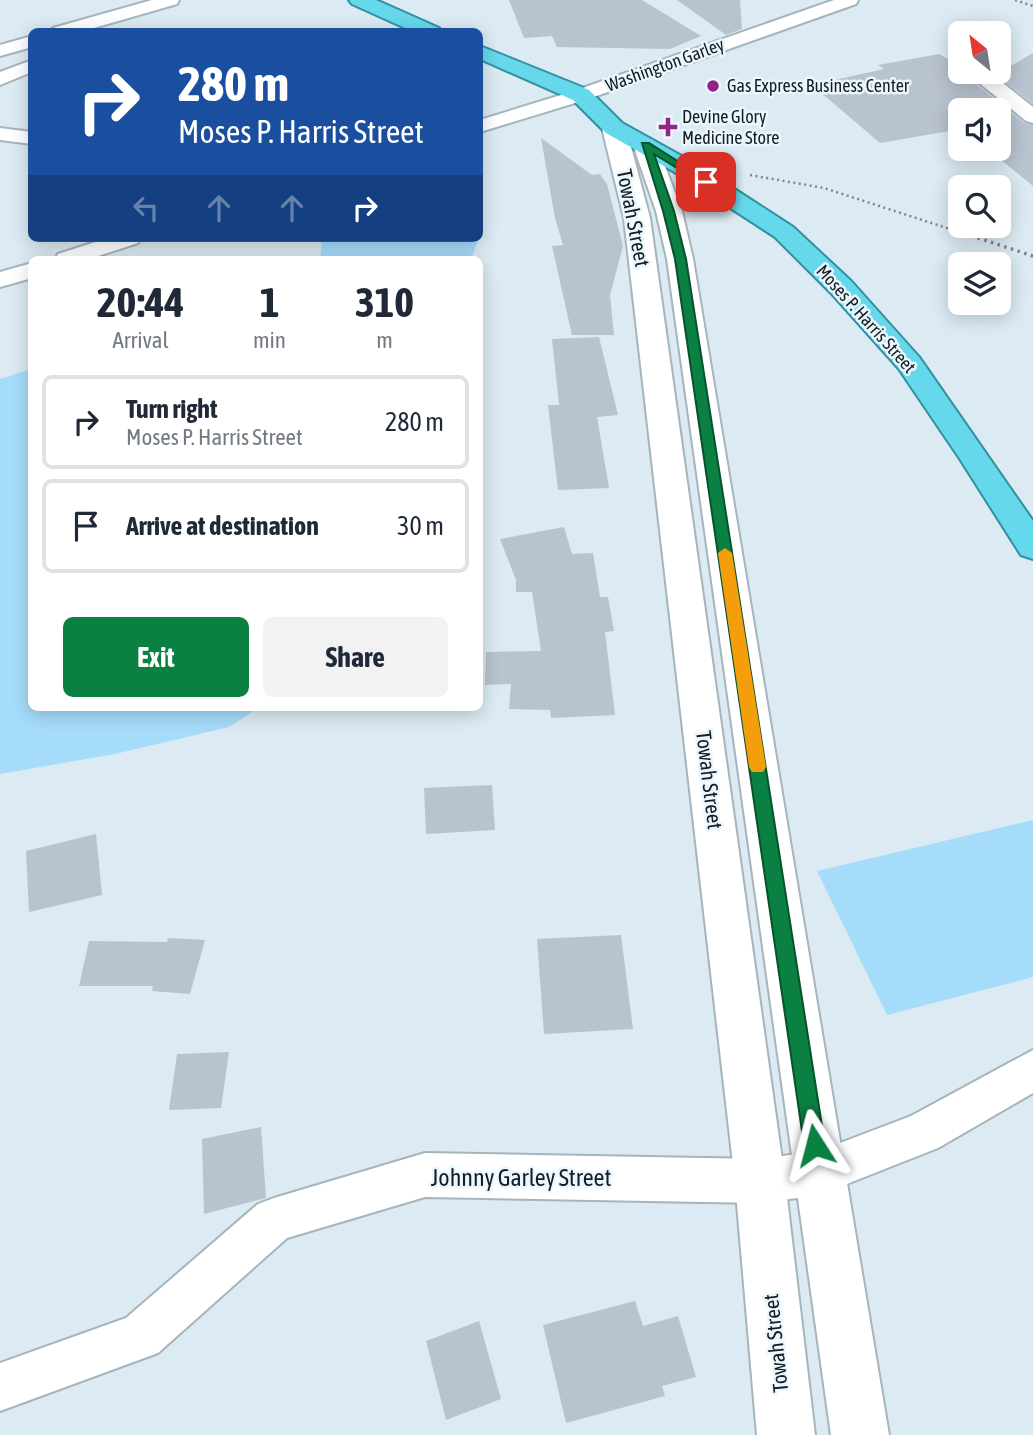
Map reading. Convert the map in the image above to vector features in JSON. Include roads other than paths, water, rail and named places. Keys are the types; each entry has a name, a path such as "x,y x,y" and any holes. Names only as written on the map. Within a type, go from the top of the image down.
{"highway":[{"path":"359,0 423,28"},
{"path":"483,53 581,95"},
{"name":"Moses P. Harris Street","path":"581,95 630,137 687,169 784,232 841,287 909,363 973,454 1033,547"}],"street":[{"name":"Washington Garley","path":"483,124 581,95 850,0"},
{"path":"75,28 178,2"},
{"path":"123,28 178,2"},
{"path":"0,51 28,42"},
{"path":"0,79 28,67"},
{"path":"992,84 1033,117"},
{"path":"0,134 28,138"},
{"name":"Towah Street","path":"630,137 669,211 680,259 860,1435"},
{"name":"Towah Street","path":"630,137 637,218 760,1181 786,1435"},
{"path":"75,256 118,242"},
{"path":"0,280 28,271"},
{"name":"Johnny Garley Street","path":"0,1387 141,1336 274,1220 425,1175 760,1181 819,1172 923,1133 1033,1070"}],"place":[{"name":"Gas Express Business Center","path":"713,86"},
{"name":"Devine Glory Medicine Store","path":"668,127"}]}
